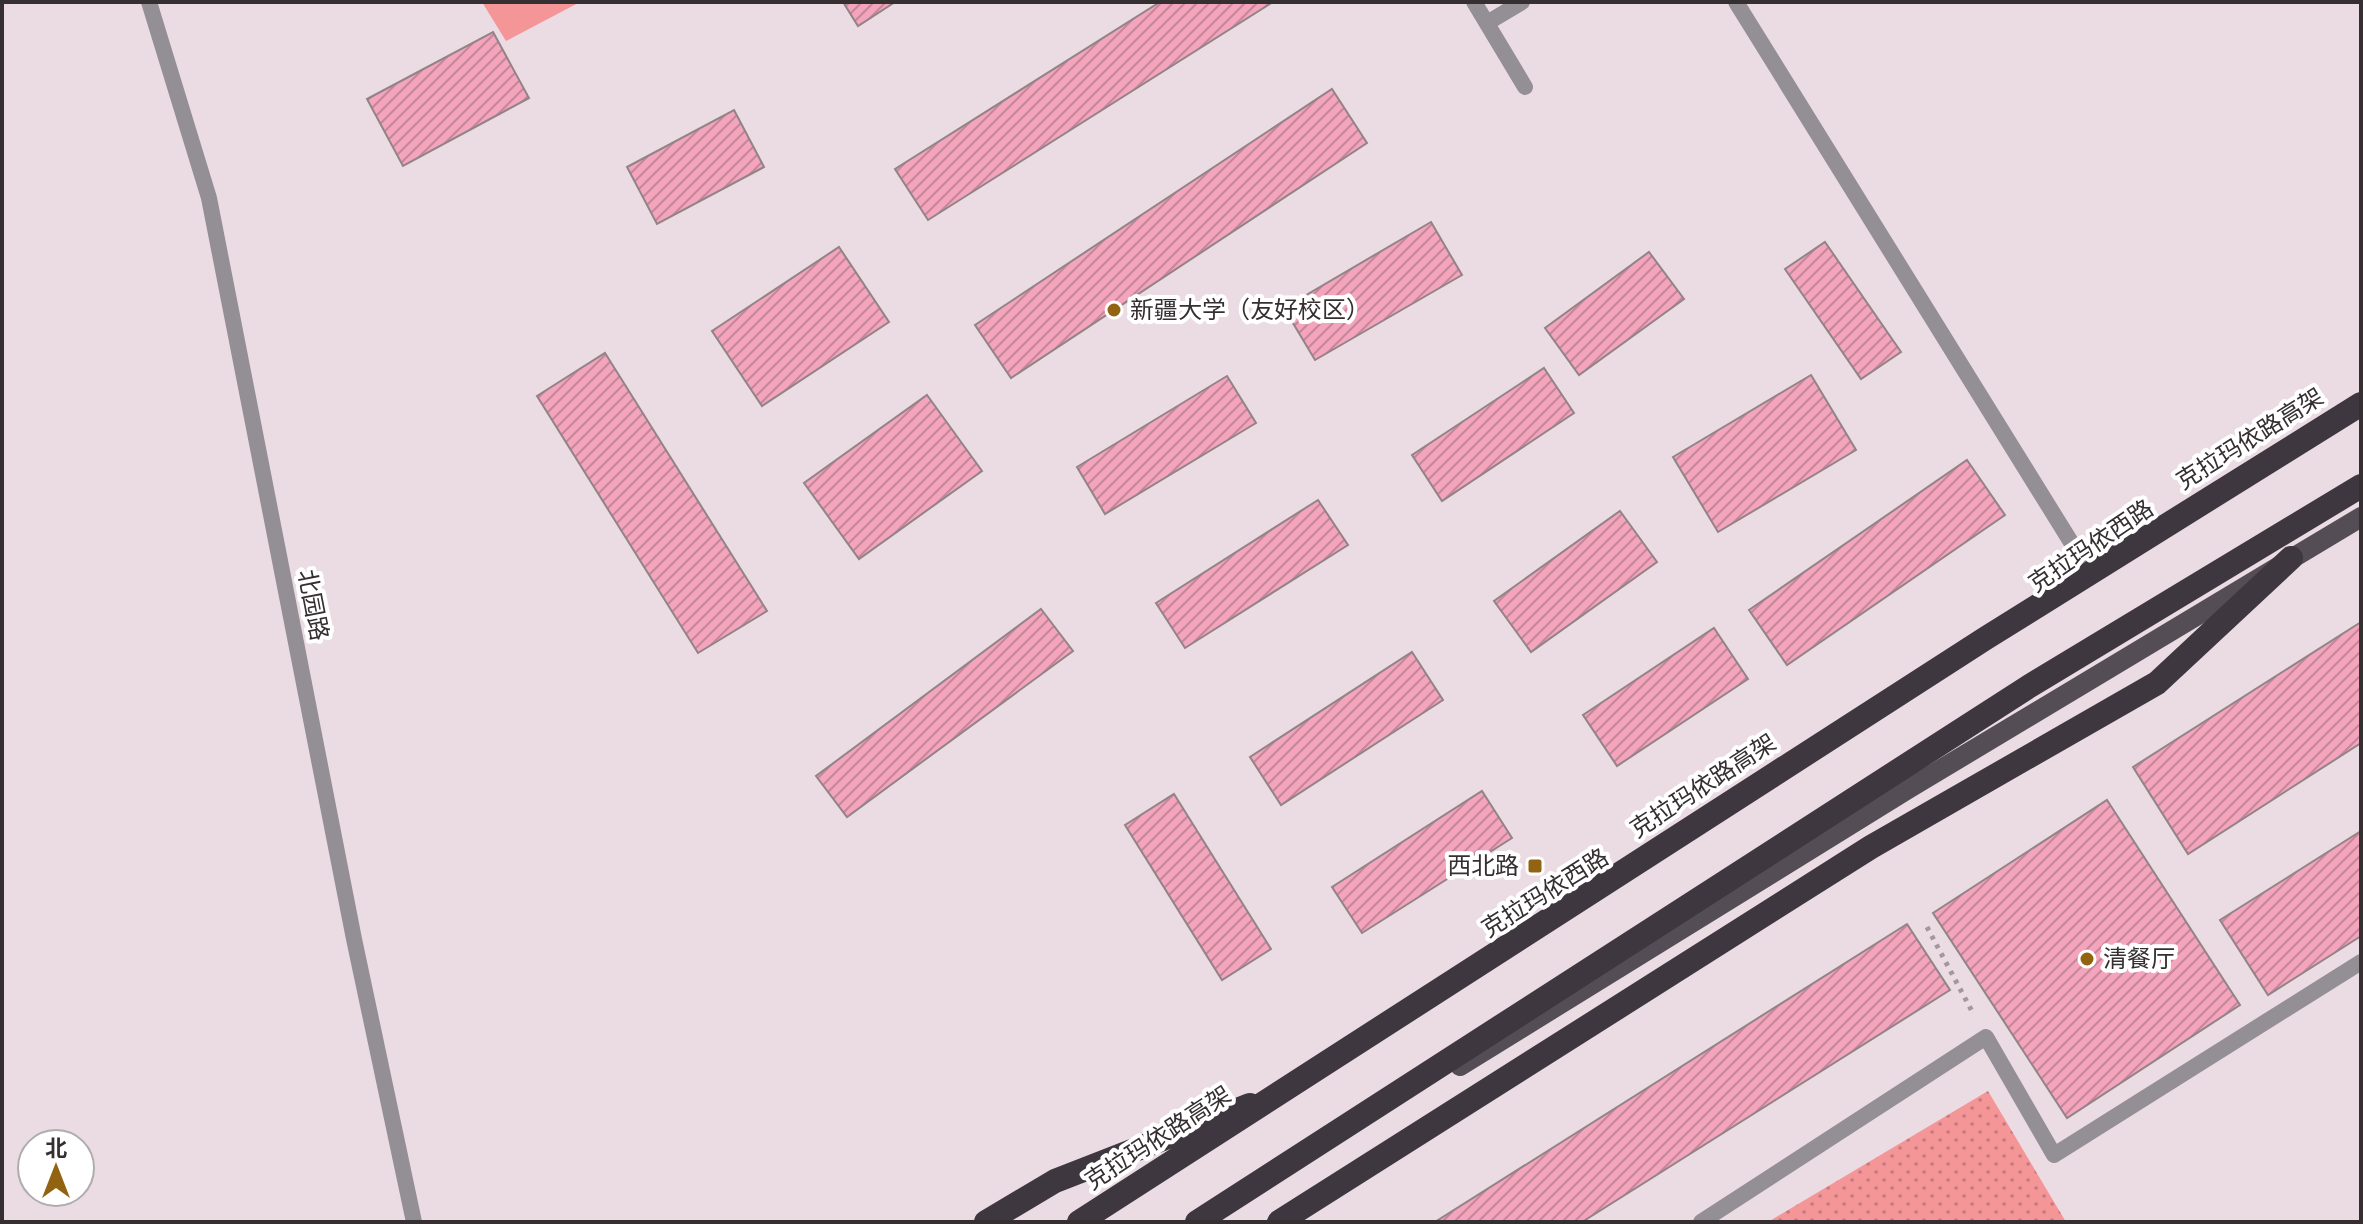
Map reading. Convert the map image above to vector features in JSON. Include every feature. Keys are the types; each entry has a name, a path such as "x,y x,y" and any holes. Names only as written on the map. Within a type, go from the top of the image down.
{"highway":[{"name":"克拉玛依路高架","path":"1077,1222 1986,638 2361,404"},
{"path":"1197,1222 2028,687 2361,486"},
{"path":"1279,1222 1871,847 2157,683 2291,558"},
{"path":"986,1222 1055,1181 1260,1101"}],"main road":[{"name":"克拉玛依西路","path":"1077,1222 1260,1101 1961,664 2361,395"},
{"path":"1209,1222 1908,789 2361,517"}],"street":[{"name":"北园路","path":"149,2 209,198 354,939 414,1222"},
{"path":"1474,2 1525,87"},
{"path":"1487,23 1522,2"},
{"path":"1736,2 2092,576"},
{"path":"1701,1222 1986,1037 2054,1155 2361,962"}],"path":[{"path":"1927,927 1986,1037"}],"shaded area":[{"path":"482,2 580,2 506,41"},
{"path":"1988,1091 2066,1222 1768,1222"}],"building":[{"path":"843,2 895,2 858,26"},
{"path":"1160,2 1273,2 928,220 895,169"},
{"path":"493,32 529,98 403,166 367,99"},
{"path":"1332,89 1367,143 1011,378 975,325"},
{"path":"734,110 764,167 657,224 627,167"},
{"path":"1431,222 1462,275 1315,360 1284,308"},
{"path":"1825,242 1901,352 1861,379 1785,269"},
{"path":"839,247 889,322 762,406 712,331"},
{"path":"1649,252 1684,299 1579,375 1545,328"},
{"path":"605,353 767,611 698,653 537,396"},
{"path":"1544,368 1574,413 1442,501 1412,455"},
{"path":"1811,375 1856,450 1718,532 1673,457"},
{"path":"1227,376 1256,423 1105,514 1077,467"},
{"path":"927,395 982,471 859,559 804,483"},
{"path":"1967,460 2005,515 1787,665 1749,610"},
{"path":"1318,500 1348,545 1185,648 1156,603"},
{"path":"1620,511 1657,562 1531,652 1494,601"},
{"path":"1041,609 1073,651 847,817 816,776"},
{"path":"2361,622 2361,743 2188,854 2133,767"},
{"path":"1714,628 1748,679 1617,766 1583,715"},
{"path":"1412,652 1443,700 1281,805 1250,757"},
{"path":"1482,791 1512,838 1362,933 1332,887"},
{"path":"1174,794 1271,949 1222,980 1125,825"},
{"name":"清餐厅","path":"2107,800 2240,1005 2067,1118 1933,913"},
{"path":"2361,831 2361,936 2268,995 2220,920"},
{"path":"1907,924 1950,990 1582,1222 1435,1222"}],"place":[{"name":"新疆大学（友好校区）","path":"1114,310"},
{"name":"西北路","path":"1535,866"},
{"name":"清餐厅","path":"2087,959"}]}
